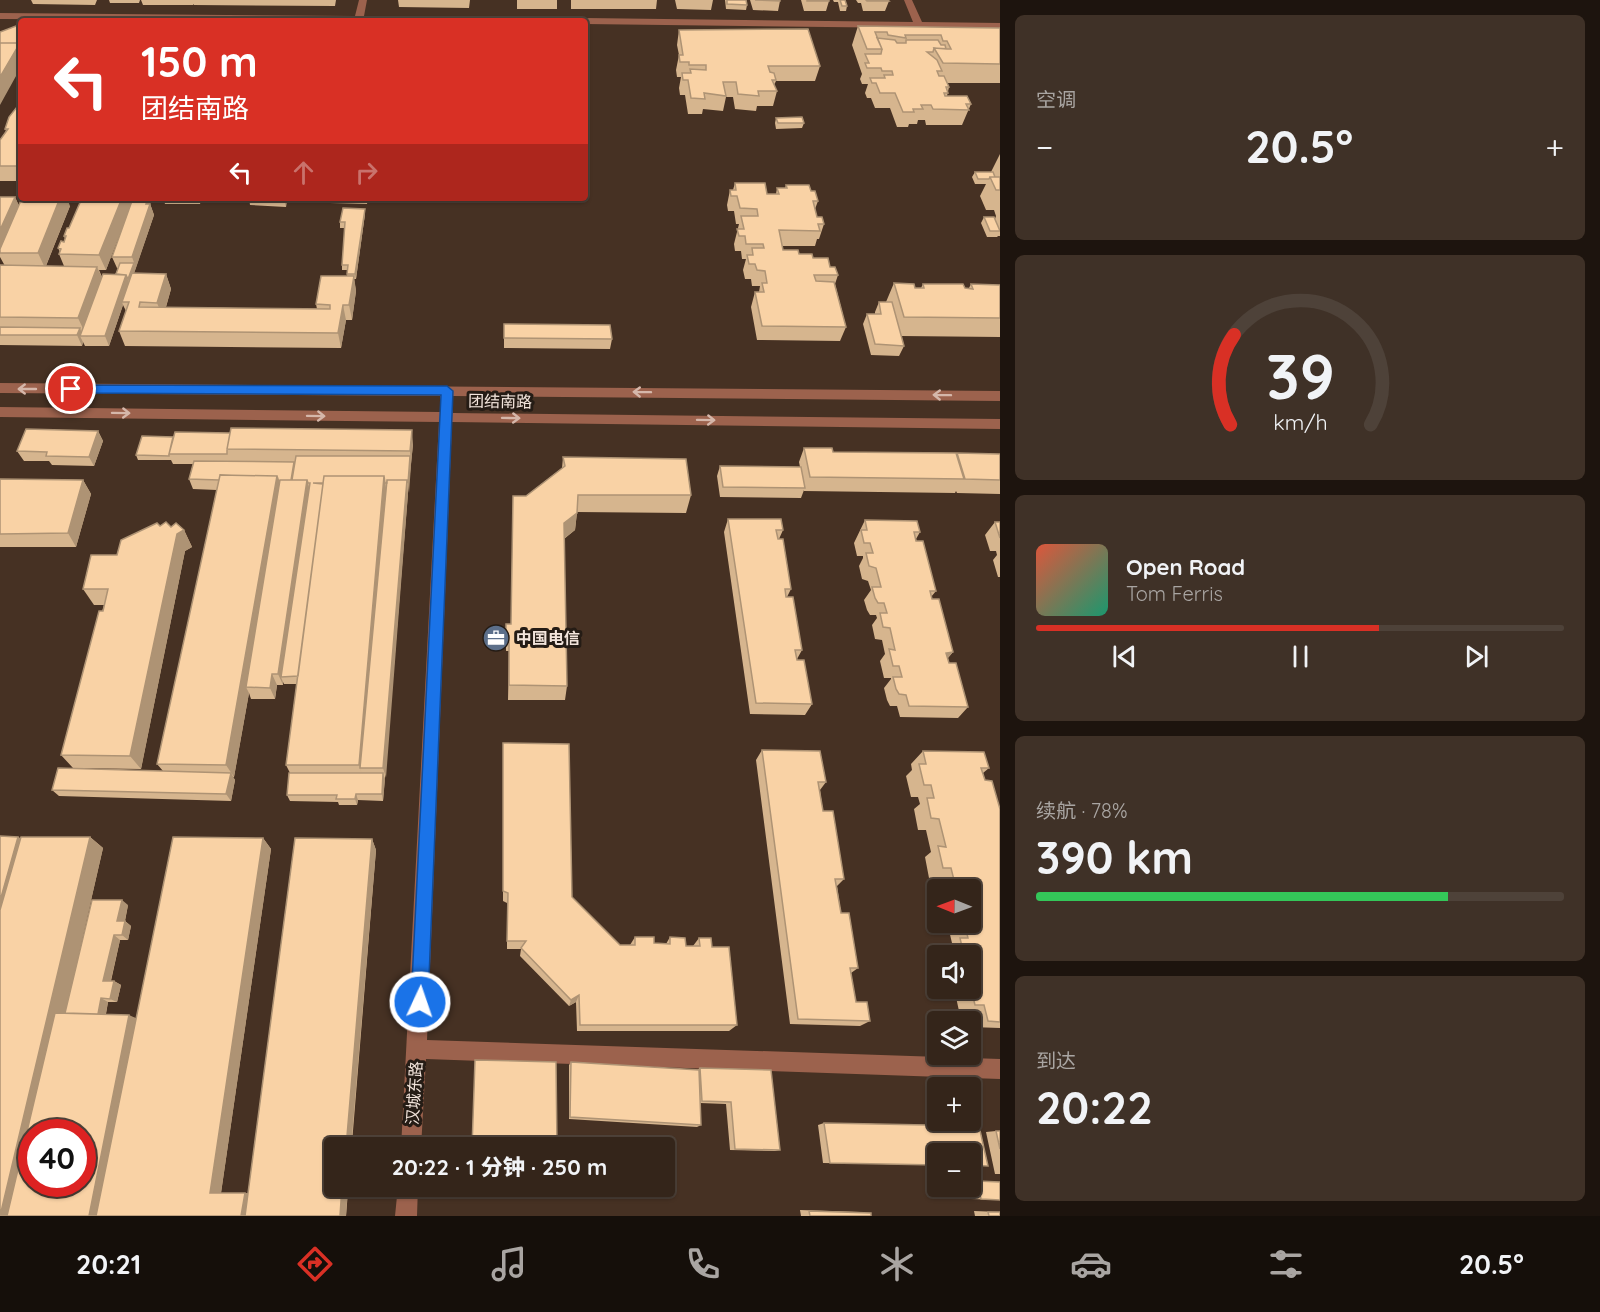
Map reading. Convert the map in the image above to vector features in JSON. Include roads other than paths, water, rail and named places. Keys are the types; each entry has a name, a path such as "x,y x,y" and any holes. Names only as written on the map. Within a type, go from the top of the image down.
{"street":[{"path":"359,18 363,0"},
{"path":"908,0 919,25"},
{"path":"0,16 239,18"},
{"path":"588,21 1000,26"},
{"name":"团结南路","path":"0,388 1000,396"},
{"name":"汉城东路","path":"412,1137 447,391"},
{"name":"团结南路","path":"0,412 1000,424"},
{"path":"417,1049 1000,1069"},
{"path":"406,1216 407,1197"}],"place":[{"name":"中国电信","path":"496,638"}]}
